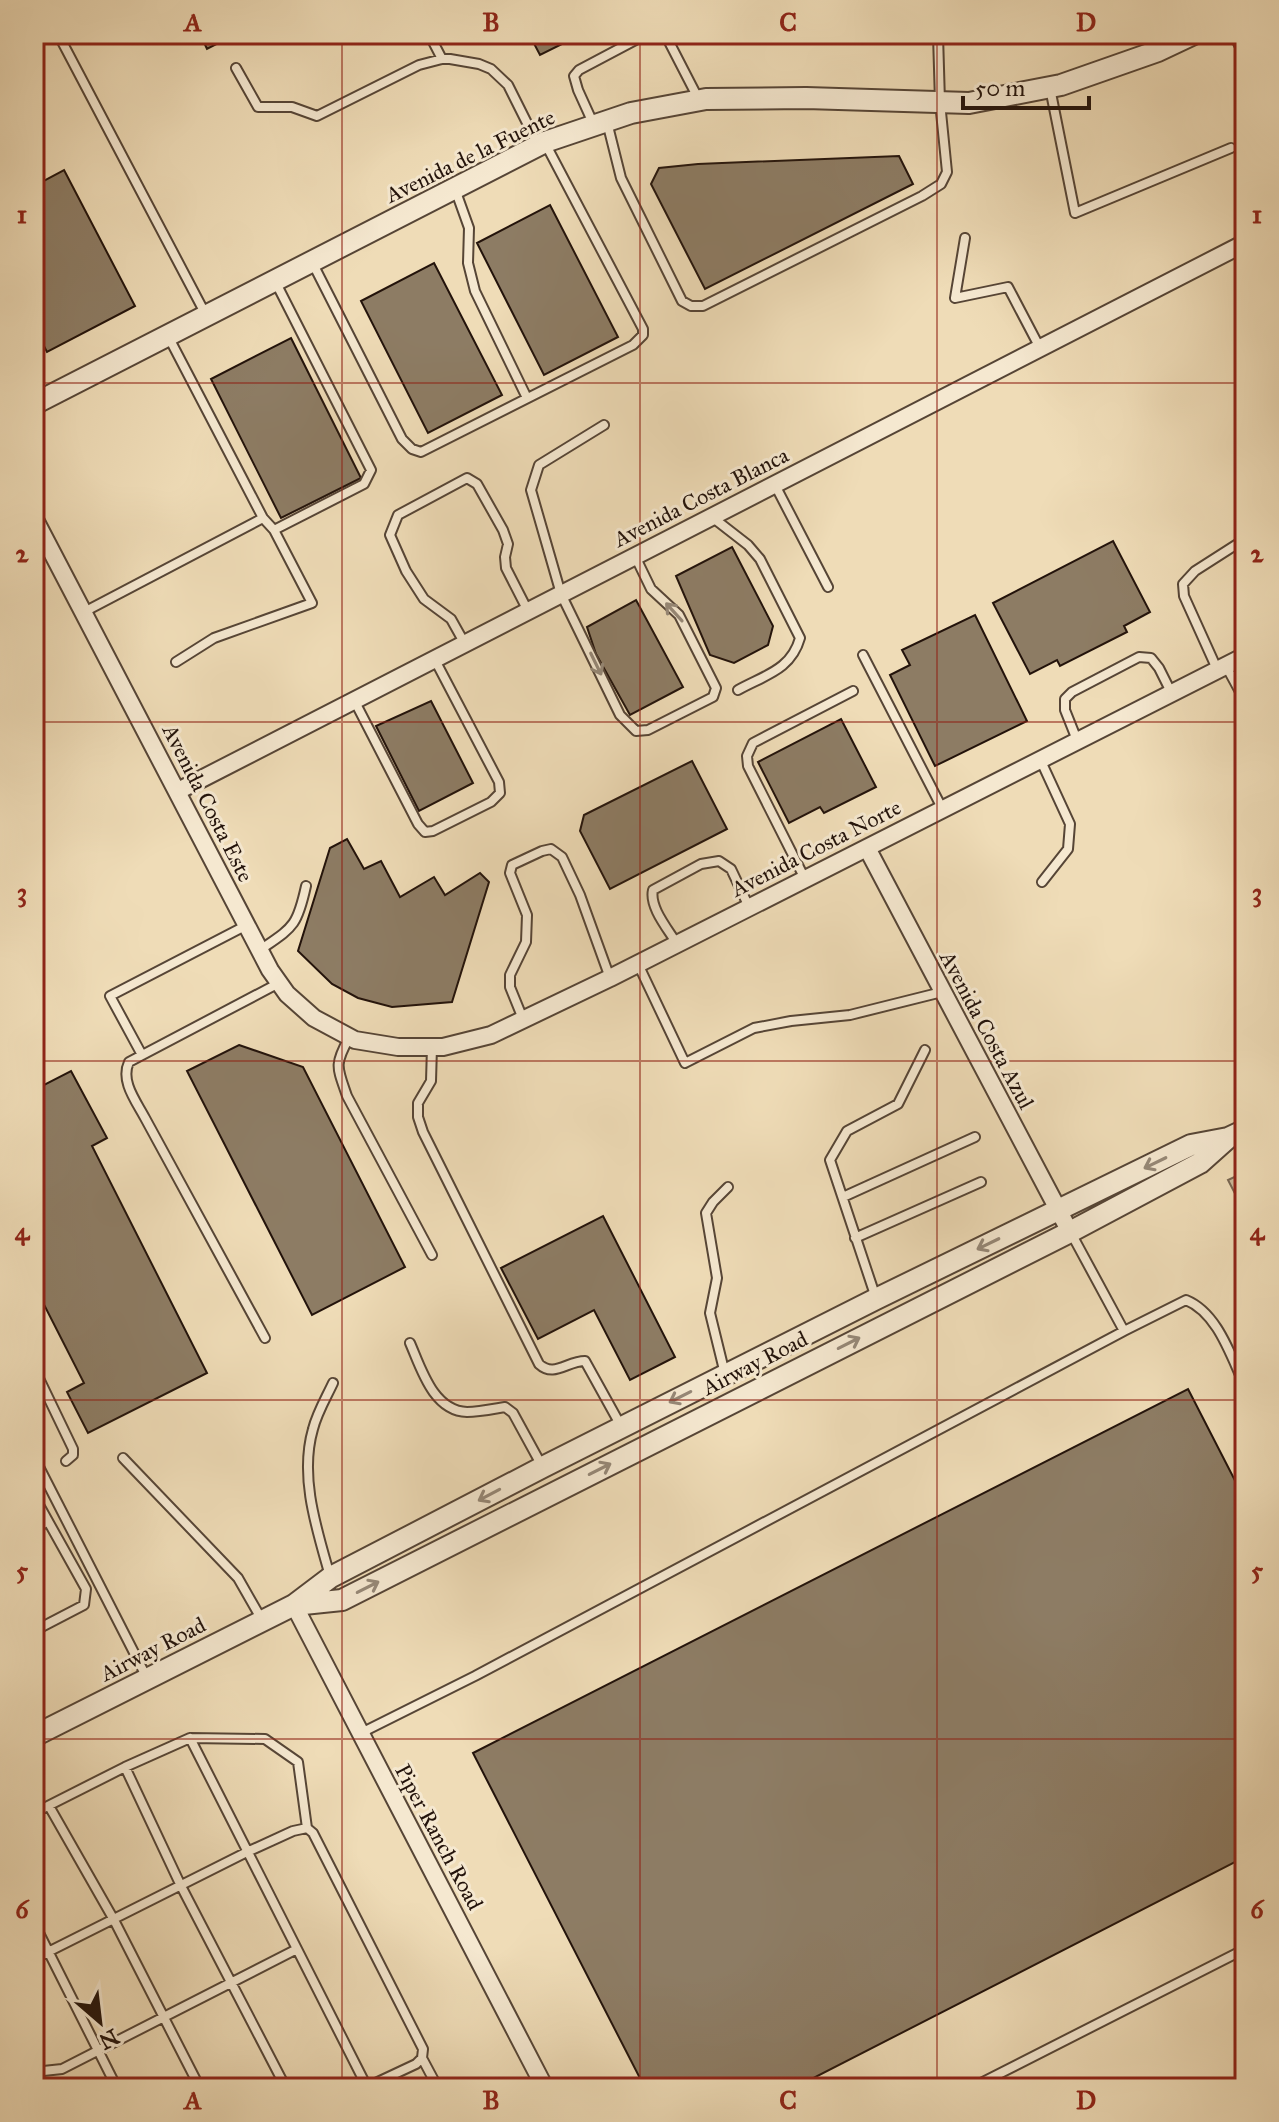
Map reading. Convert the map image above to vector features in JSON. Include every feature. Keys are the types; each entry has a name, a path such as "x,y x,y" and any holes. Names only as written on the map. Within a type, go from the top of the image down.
{"street":[{"name":"Avenida de la Fuente","path":"34,404 542,144 631,113 699,101 806,98 969,103 1050,87 1158,51 1194,34"},
{"path":"1238,34 1245,48"},
{"name":"Avenida Costa Blanca","path":"178,791 1245,243"},
{"name":"Avenida Costa Este","path":"34,518 279,983 314,1018 349,1037 398,1047"},
{"name":"Avenida Costa Norte","path":"398,1047 443,1047 491,1035 638,964 1245,656"},
{"name":"Avenida Costa Azul","path":"867,848 1070,1232"},
{"name":"Airway Road","path":"34,1736 294,1605 331,1577 876,1299 1191,1145 1237,1134"},
{"name":"Airway Road","path":"294,1605 342,1600 1070,1232 1200,1163 1237,1134"},
{"name":"Piper Ranch Road","path":"294,1605 545,2088"}],"lane":[{"path":"58,34 206,315"},
{"path":"429,34 442,59"},
{"path":"647,34 579,70 574,76 578,90 600,124 621,178 682,301 691,306 703,306 941,184 947,172 938,35 949,34"},
{"path":"665,34 699,101"},
{"path":"236,68 258,107 292,107 317,116 419,65 442,59 479,64 491,69 508,85 542,144 643,329 643,335 633,345 421,452 412,449 402,439 312,261"},
{"path":"1050,87 1075,213 1231,148"},
{"path":"455,188 469,228 468,263 475,291 527,398"},
{"path":"965,238 955,298 1008,287 1040,348"},
{"path":"274,530 364,484 371,470 275,280"},
{"path":"167,335 263,518 274,530 312,603 214,638 176,662"},
{"path":"604,425 539,465 531,490 561,594 620,715 636,731 648,730 713,697 716,688 679,615 651,589 635,556"},
{"path":"465,644 451,619 424,599 406,571 390,535 398,515 467,478 477,484 503,530 508,544 506,568 528,611"},
{"path":"775,484 828,587"},
{"path":"711,517 748,545 760,559 800,638 793,656 784,665 738,690"},
{"path":"84,612 263,518"},
{"path":"1245,539 1195,571 1183,584 1184,596 1222,667 1245,701"},
{"path":"863,655 942,808"},
{"path":"1077,740 1065,710 1065,699 1072,692 1139,657 1151,658 1171,692"},
{"path":"354,700 425,832 433,831 491,802 500,793 499,782 435,659"},
{"path":"805,879 748,766 747,756 753,743 853,691"},
{"path":"1040,758 1070,824 1068,849 1042,882"},
{"path":"523,1019 510,987 510,975 526,942 527,915 510,873 512,865 551,849 562,857 580,895 610,978"},
{"path":"677,944 655,907 653,890 701,864 719,861 731,869 749,907"},
{"path":"260,950 291,929 300,911 306,886"},
{"path":"142,1055 110,996 247,925"},
{"path":"638,964 685,1063 754,1028 850,1015 942,992"},
{"path":"265,1338 127,1082 125,1069 129,1062 279,983"},
{"path":"349,1037 339,1056 339,1072 347,1096 432,1255"},
{"path":"432,1047 431,1081 418,1103 423,1132 539,1364 551,1371 576,1361 585,1361 622,1427"},
{"path":"876,1299 830,1160 847,1131 898,1104 925,1050"},
{"path":"843,1197 975,1137"},
{"path":"855,1238 981,1182"},
{"path":"725,1375 710,1313 717,1278 706,1213 728,1187"},
{"path":"1070,1232 1124,1331"},
{"path":"360,1734 1175,1304 1186,1300 1195,1304 1213,1323 1245,1386"},
{"path":"410,1343 431,1388 448,1407 466,1412 505,1407 513,1413 543,1467"},
{"path":"34,1368 73,1449 73,1455 66,1461"},
{"path":"331,1577 318,1535 307,1474 313,1430 333,1383"},
{"path":"34,1457 148,1679"},
{"path":"123,1458 238,1578 262,1621"},
{"path":"34,1496 86,1589 84,1605 34,1631"},
{"path":"34,1530 48,1521"},
{"path":"190,1738 366,2088 416,2064 422,2058"},
{"path":"34,1813 190,1738 265,1739 298,1762 307,1828 313,1833 423,2049 422,2058 438,2088"},
{"path":"125,1767 181,1886 286,2088"},
{"path":"49,1806 114,1920 200,2088"},
{"path":"34,1959 247,1852 293,1831 307,1828"},
{"path":"34,1923 117,2088"},
{"path":"34,2072 62,2069 297,1949"},
{"path":"971,2088 1245,1949"}],"shaded area":[{"path":"1245,1172 1245,1213 1228,1180"}],"building":[{"path":"200,34 236,34 207,49"},
{"path":"529,34 582,34 540,55"},
{"path":"899,156 913,184 705,289 651,184 659,168"},
{"path":"64,170 135,306 47,352 34,327 34,186"},
{"path":"550,205 618,337 544,375 477,243"},
{"path":"434,263 502,395 428,433 361,301"},
{"path":"291,338 361,478 281,518 211,379"},
{"path":"1113,541 1150,612 1124,626 1127,632 1060,666 1057,660 1030,674 993,603"},
{"path":"732,547 773,626 768,645 734,663 710,655 676,576"},
{"path":"636,600 683,687 630,715 596,654 587,627"},
{"path":"975,615 1027,721 935,766 890,675 910,665 902,650"},
{"path":"431,701 473,783 419,811 376,726"},
{"path":"841,719 876,787 824,813 820,807 789,823 758,762"},
{"path":"692,761 727,829 610,889 580,831 584,815"},
{"path":"347,839 364,869 381,861 400,897 434,877 445,895 480,873 489,882 452,1002 392,1007 358,998 332,984 298,951 330,848"},
{"path":"239,1045 303,1067 405,1267 312,1315 187,1071"},
{"path":"71,1071 107,1138 92,1146 207,1373 88,1433 67,1392 84,1383 34,1285 34,1090"},
{"path":"603,1216 675,1357 630,1380 594,1310 538,1339 501,1268"},
{"path":"1188,1389 1245,1500 1245,1857 794,2088 645,2088 473,1753"}]}
